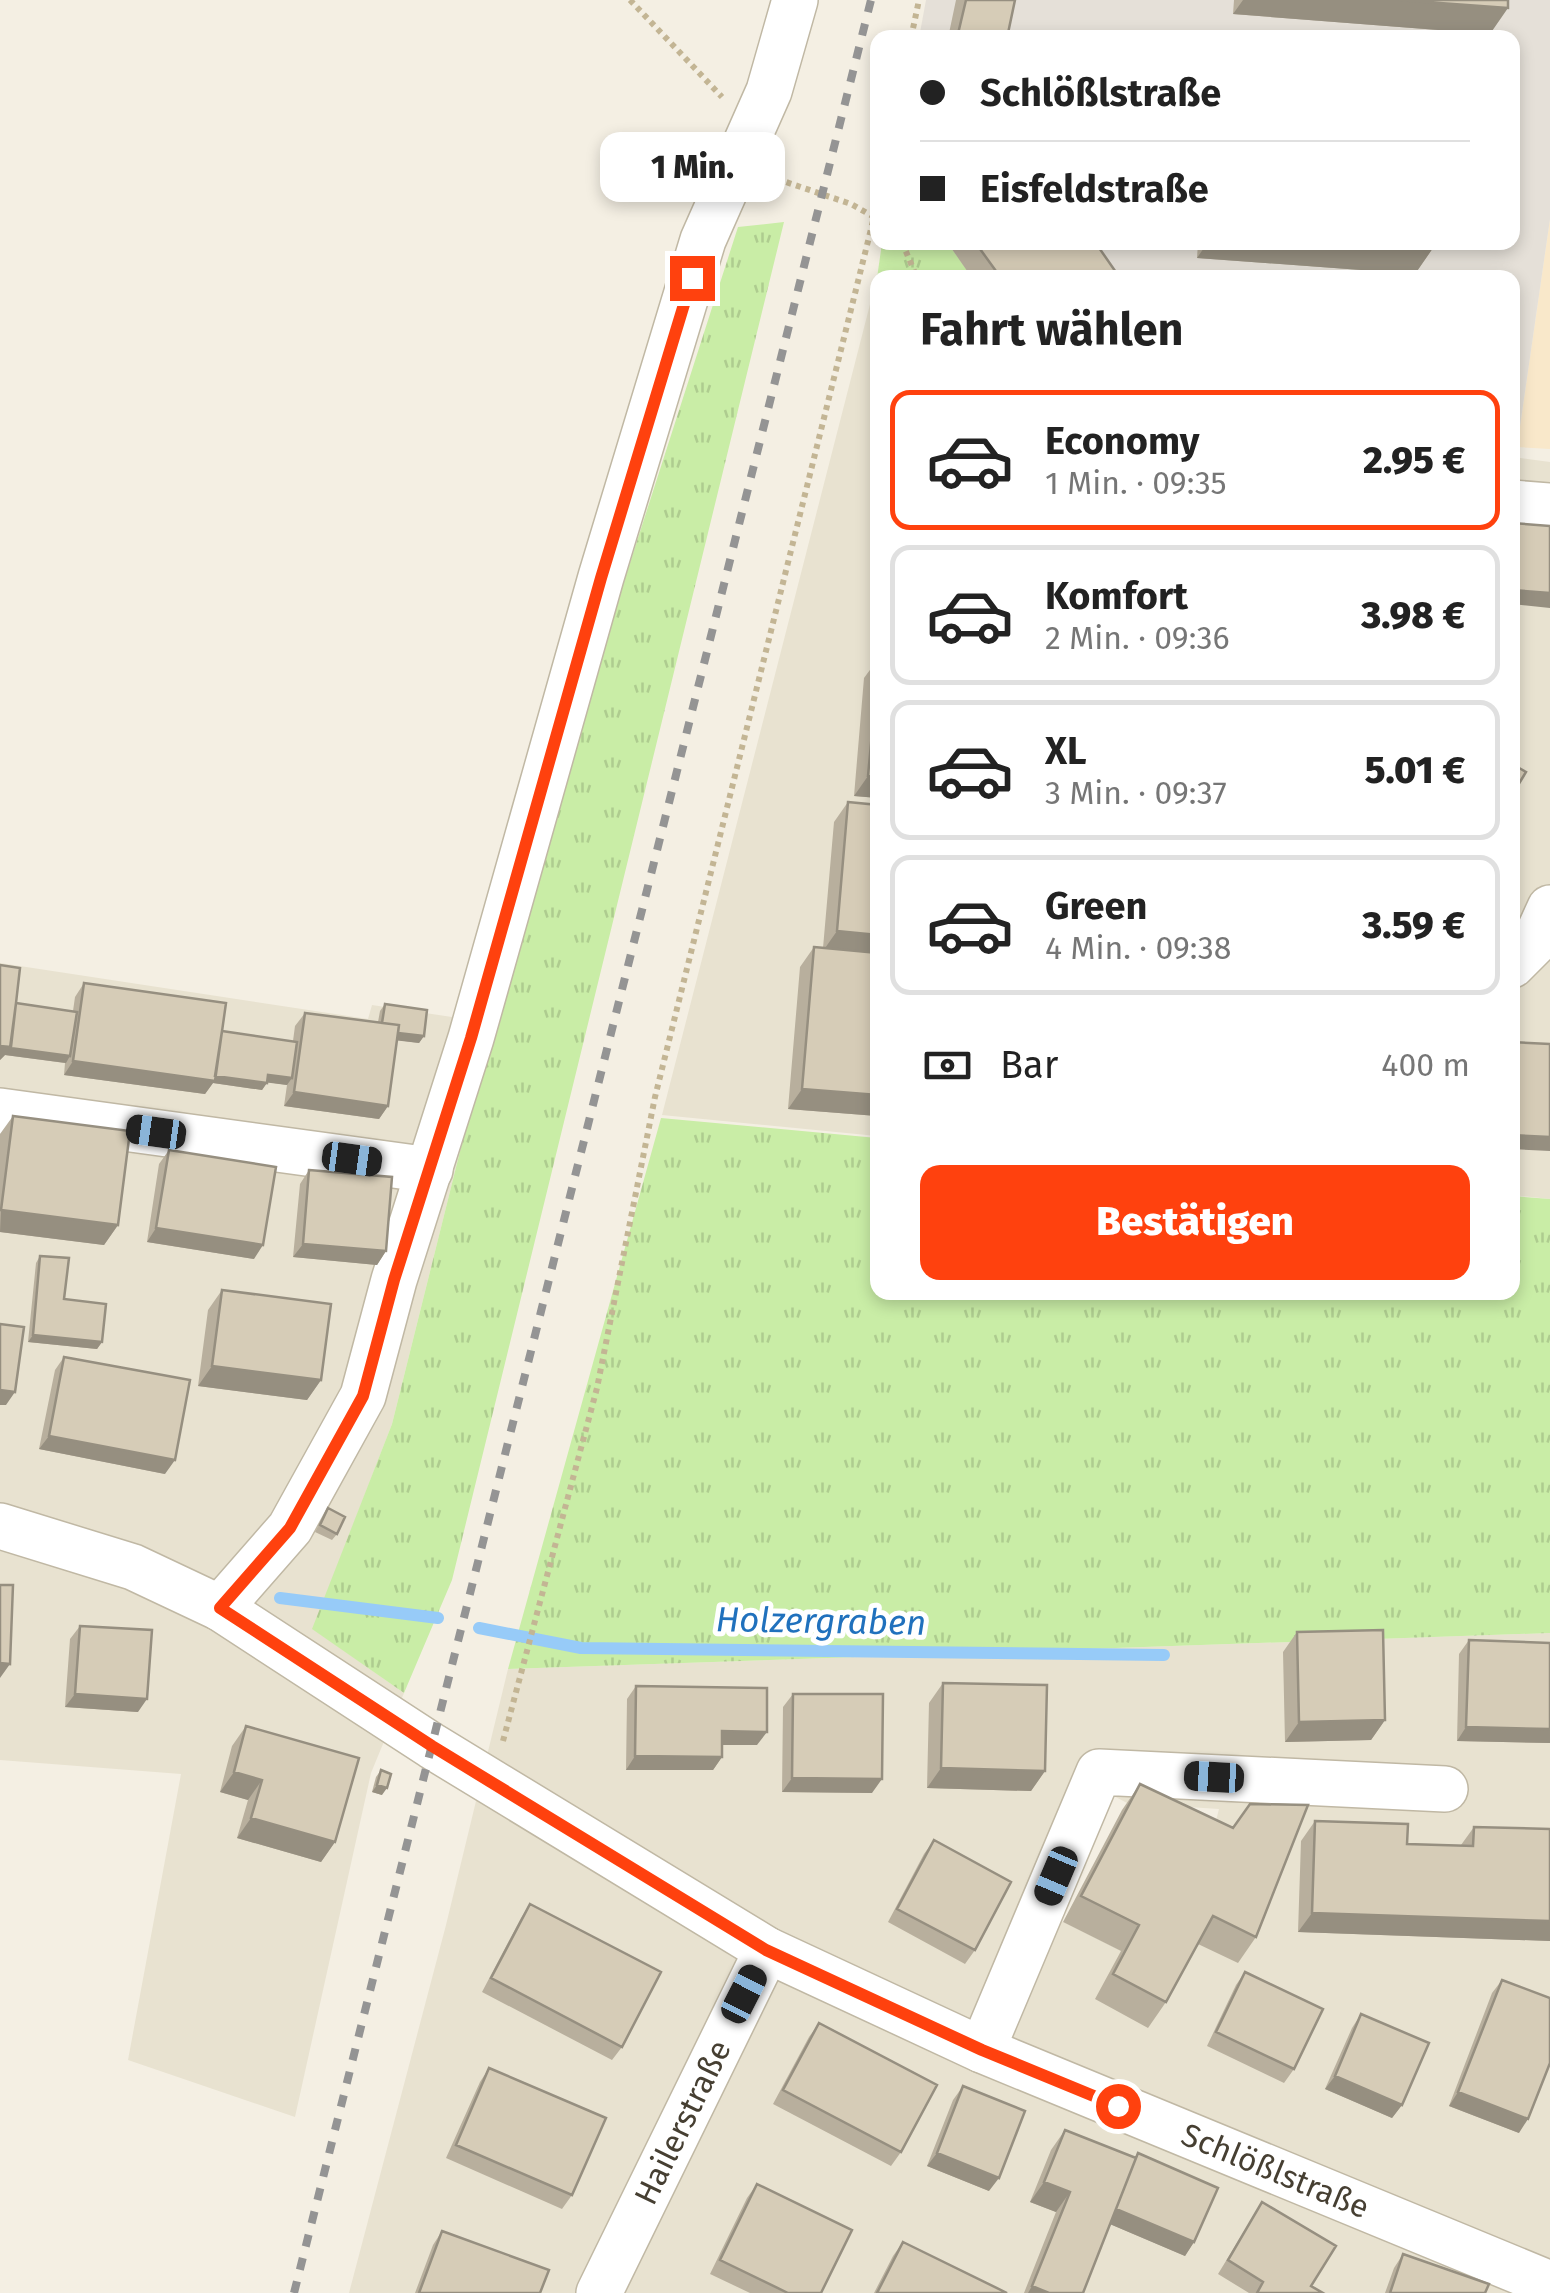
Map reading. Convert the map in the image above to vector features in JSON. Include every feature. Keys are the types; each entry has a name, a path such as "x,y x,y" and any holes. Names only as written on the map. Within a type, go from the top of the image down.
{"street":[{"path":"220,1608 290,1528 363,1396 394,1280 471,1038 601,578 704,240 769,92 795,0"},
{"path":"1520,503 1550,506"},
{"path":"1520,957 1534,943 1550,908"},
{"path":"0,1111 430,1170"},
{"name":"Schlößlstraße","path":"0,1526 133,1567 220,1608 432,1746 766,1950 982,2050 1550,2284"},
{"path":"982,2050 1100,1772 1444,1788"},
{"name":"Hailerstraße","path":"599,2293 766,1950"}],"path":[{"path":"630,0 730,105 758,169 870,216"},
{"path":"912,30 918,0"},
{"path":"493,1781 596,1388 655,1097 870,242"}],"shaded area":[{"path":"926,0 1550,0 1550,219 1520,426 1520,270 967,270 952,250 1520,250 1520,30 920,30"},
{"path":"1550,219 1550,449 1520,447"},
{"path":"870,304 870,1135 662,1115"},
{"path":"1520,458 1550,462 1550,1199 1520,1196"},
{"path":"0,963 368,1019 372,1005 492,1023 392,1424 313,1629 404,1693 371,1773 295,2117 128,2060 181,1774 0,1760"},
{"path":"1550,1633 1550,2293 349,2293 446,1925 508,1669","holes":["1110,1794 1127,1803 1219,1809 1176,1978 1049,1915"]}],"green space":[{"path":"784,222 452,1580 404,1693 312,1629 392,1424 492,1023 601,653 738,227"},
{"path":"881,250 953,250 967,270 878,270"},
{"path":"661,1118 870,1137 870,1300 1520,1300 1520,1197 1550,1199 1550,1633 508,1669"}],"building":[{"path":"966,0 1015,0 1009,30 959,30"},
{"path":"1399,0 1508,0 1508,8"},
{"path":"981,250 1101,250 1114,270 995,270"},
{"path":"1520,524 1550,526 1550,593 1520,591"},
{"path":"848,802 870,804 870,934 837,931"},
{"path":"814,947 870,952 870,1094 802,1089"},
{"path":"0,965 20,968 11,1047 0,1046"},
{"path":"84,983 226,1003 215,1081 73,1061"},
{"path":"16,1003 77,1012 70,1056 10,1048"},
{"path":"385,1004 427,1010 424,1036 398,1033 399,1025 382,1023"},
{"path":"305,1013 399,1025 388,1106 294,1092"},
{"path":"222,1031 297,1042 292,1078 268,1075 267,1083 215,1076"},
{"path":"1520,1042 1550,1044 1550,1137 1520,1135"},
{"path":"13,1116 130,1131 118,1225 1,1210"},
{"path":"169,1150 276,1167 263,1245 156,1228"},
{"path":"309,1170 392,1177 386,1251 303,1244"},
{"path":"40,1256 69,1258 64,1299 106,1304 102,1342 33,1335"},
{"path":"222,1290 331,1304 321,1380 212,1366"},
{"path":"0,1324 24,1327 15,1392 0,1390"},
{"path":"64,1357 190,1380 175,1460 49,1436"},
{"path":"328,1508 345,1517 337,1534 320,1525"},
{"path":"0,1585 13,1585 10,1664 0,1663"},
{"path":"80,1626 152,1630 147,1699 75,1694"},
{"path":"1383,1630 1385,1720 1299,1722 1297,1632"},
{"path":"1469,1640 1550,1643 1550,1729 1466,1727"},
{"path":"943,1683 1047,1685 1045,1771 941,1768"},
{"path":"636,1686 767,1688 767,1732 722,1731 722,1757 635,1756"},
{"path":"793,1694 883,1694 882,1779 792,1778"},
{"path":"246,1726 359,1758 335,1842 251,1818 262,1780 234,1772"},
{"path":"381,1770 391,1774 387,1788 377,1785"},
{"path":"1140,1784 1233,1828 1250,1804 1308,1805 1256,1937 1213,1916 1166,2002 1113,1974 1139,1925 1081,1896"},
{"path":"1315,1821 1408,1824 1407,1844 1473,1846 1474,1827 1550,1829 1550,1921 1312,1913"},
{"path":"934,1840 1011,1882 975,1950 897,1909"},
{"path":"530,1904 661,1972 622,2047 491,1978"},
{"path":"1245,1972 1323,2009 1294,2069 1216,2032"},
{"path":"1502,1980 1550,1998 1550,2063 1528,2119 1458,2092"},
{"path":"1361,2014 1429,2043 1402,2105 1335,2076"},
{"path":"819,2023 937,2085 901,2152 783,2090"},
{"path":"489,2068 606,2118 572,2195 456,2145"},
{"path":"963,2086 1025,2111 999,2178 937,2153"},
{"path":"1065,2130 1136,2158 1083,2293 1049,2293 1032,2286 1070,2192 1044,2182"},
{"path":"1138,2153 1218,2188 1194,2242 1116,2209"},
{"path":"757,2184 852,2230 821,2293 788,2293 720,2260"},
{"path":"1262,2202 1336,2246 1311,2286 1323,2293 1257,2293 1263,2282 1228,2260"},
{"path":"442,2231 549,2270 540,2293 419,2293"},
{"path":"903,2242 1007,2293 877,2293"},
{"path":"1403,2254 1489,2284 1485,2293 1390,2293"}],"waterway":[{"name":"Holzergraben","path":"280,1598 438,1618"},
{"name":"Holzergraben","path":"479,1628 581,1648 1164,1655"}],"railway":[{"path":"294,2293 871,0"}],"route":[{"path":"692,278 601,578 471,1038 394,1280 363,1396 290,1528 220,1608 432,1746 766,1950 982,2050 1118,2106"}]}
